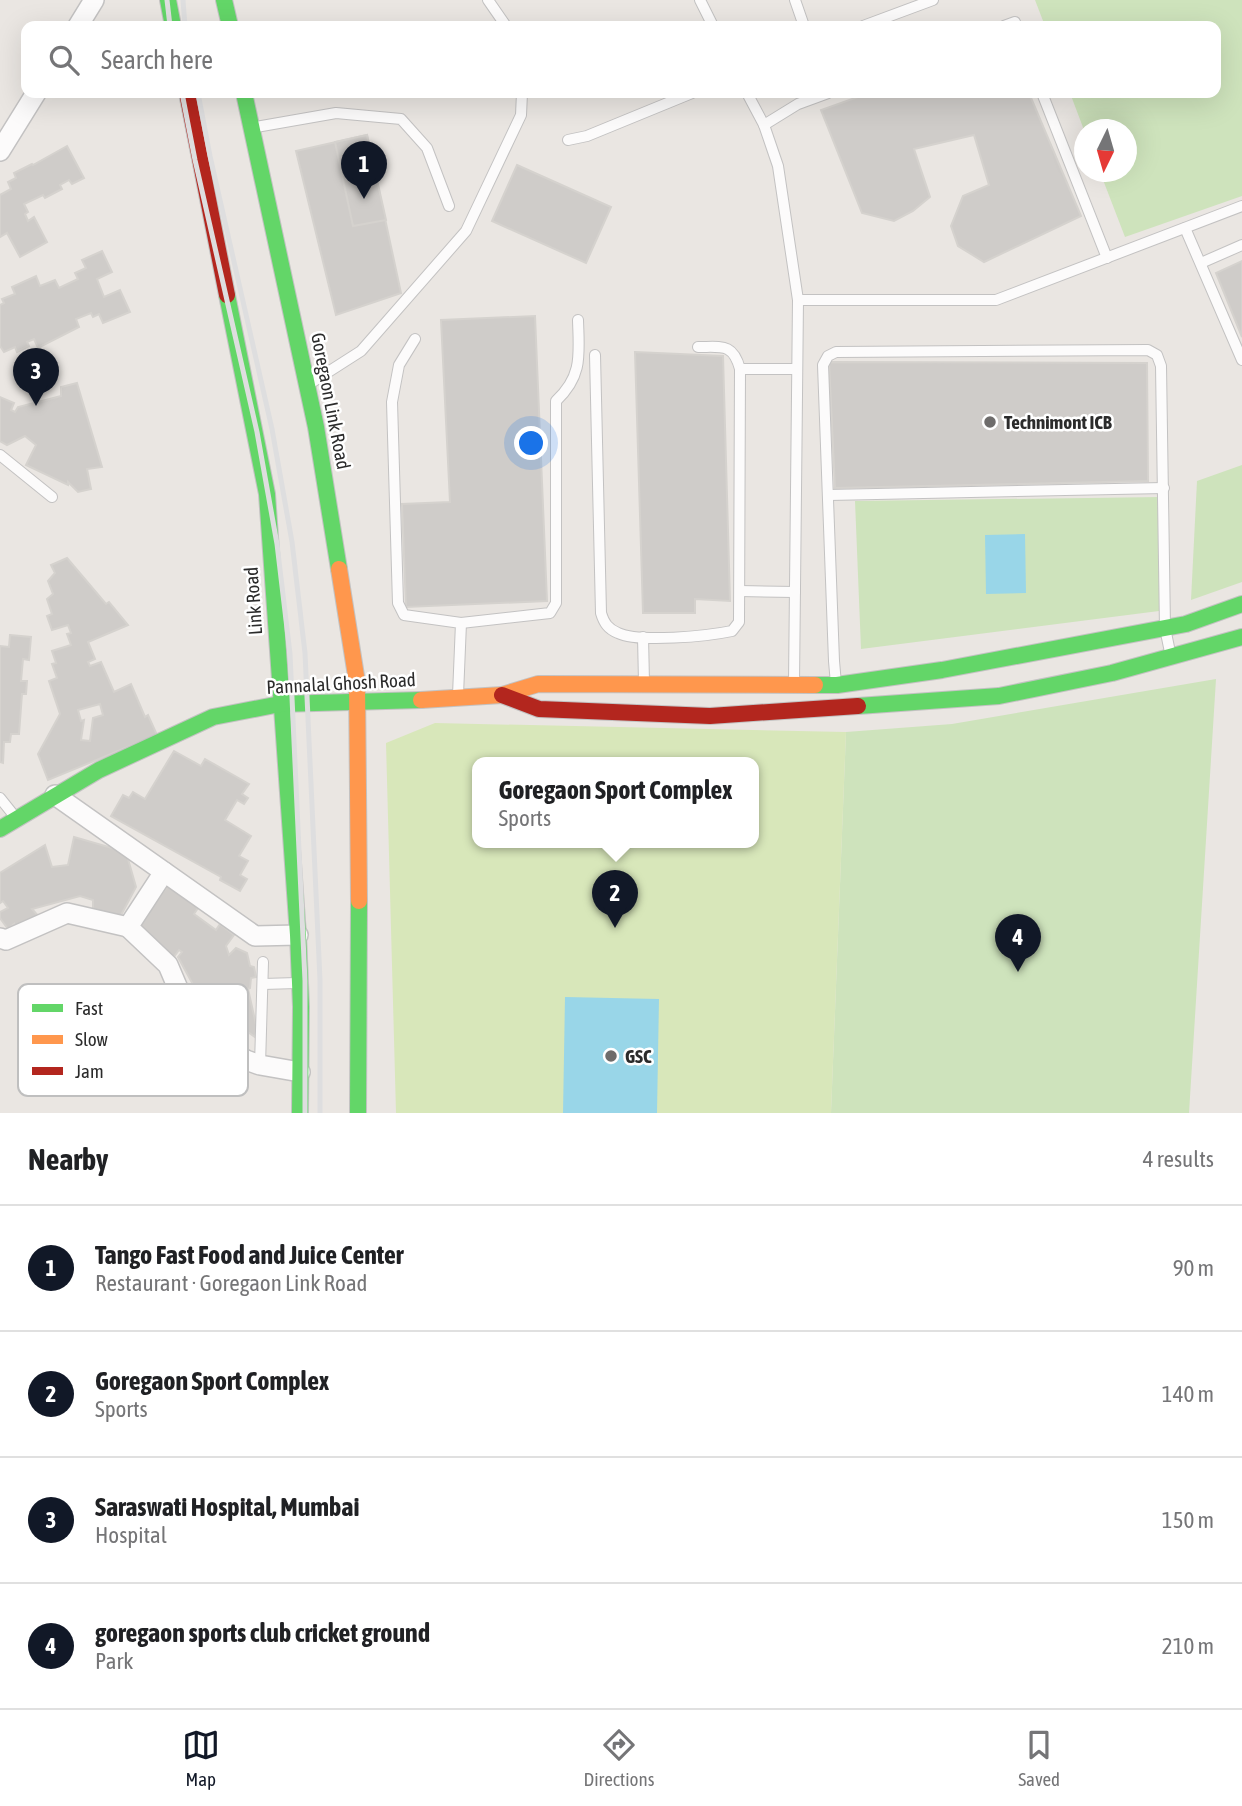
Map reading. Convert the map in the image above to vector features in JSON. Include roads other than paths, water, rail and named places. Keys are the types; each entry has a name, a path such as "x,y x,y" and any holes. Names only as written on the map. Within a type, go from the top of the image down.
{"main road":[{"path":"168,0 172,21"},
{"path":"224,0 229,21"},
{"name":"Link Road","path":"188,98 267,494 298,935 300,1113"},
{"name":"Goregaon Link Road","path":"245,98 316,426 357,682 358,1113"},
{"path":"502,695 538,684 836,685 942,670 1186,624 1242,604"},
{"path":"502,695 539,709 710,716 999,696 1112,673 1242,637"},
{"name":"Pannalal Ghosh Road","path":"0,829 99,769 213,717 281,704 358,703 502,695"}],"street":[{"path":"81,21 94,0"},
{"path":"0,151 33,98"},
{"path":"55,795 255,936 298,935"},
{"path":"128,927 164,872"},
{"path":"0,938 6,940 67,913 128,927 168,965 176,984"},
{"path":"248,1061 300,1072"}],"lane":[{"path":"488,0 503,21"},
{"path":"700,0 710,21"},
{"path":"795,0 802,21"},
{"path":"876,21 933,0"},
{"path":"308,385 361,351 466,231 521,116 522,98"},
{"path":"568,140 587,136 680,98"},
{"path":"750,98 764,125 778,166 798,300 794,712"},
{"path":"764,125 798,104 814,98"},
{"path":"1044,98 1107,258"},
{"path":"252,128 336,113 401,119 427,148 449,206"},
{"path":"798,300 996,300 1242,206"},
{"path":"1185,228 1242,360"},
{"path":"1201,263 1242,245"},
{"path":"415,339 399,365 392,402 398,603 404,615 461,623 550,613 556,603 556,401 568,390 577,372 578,320"},
{"path":"595,355 601,613 605,625 634,638 708,635 732,631 739,622 740,369 737,358 730,350 722,347 698,347"},
{"path":"836,685 823,365 828,356 836,352 1148,350 1157,355 1161,366 1165,628 1171,657"},
{"path":"740,369 797,369"},
{"path":"0,455 52,497"},
{"path":"829,495 1164,488"},
{"path":"740,591 795,592"},
{"path":"458,698 461,623"},
{"path":"643,637 644,685"},
{"path":"0,798 17,819"},
{"path":"260,1065 263,962"},
{"path":"263,984 299,983"}],"water":[{"path":"1025,534 1026,593 986,594 985,535"},
{"name":"GSC","path":"565,997 659,999 657,1113 563,1113"}],"railway":[{"path":"167,0 169,21"},
{"path":"183,0 185,21"},
{"path":"183,98 257,432 277,544 290,654 305,981 305,1113"},
{"path":"199,98 272,429 292,542 305,653 320,980 320,1113"}],"place":[{"name":"Tango Fast Food and Juice Center","path":"364,199"},
{"name":"Saraswati Hospital, Mumbai","path":"36,406"},
{"name":"Technimont ICB","path":"990,422"},
{"name":"Goregaon Sport Complex","path":"615,928"},
{"name":"goregaon sports club cricket ground","path":"1018,972"},
{"name":"GSC","path":"611,1056"}]}
